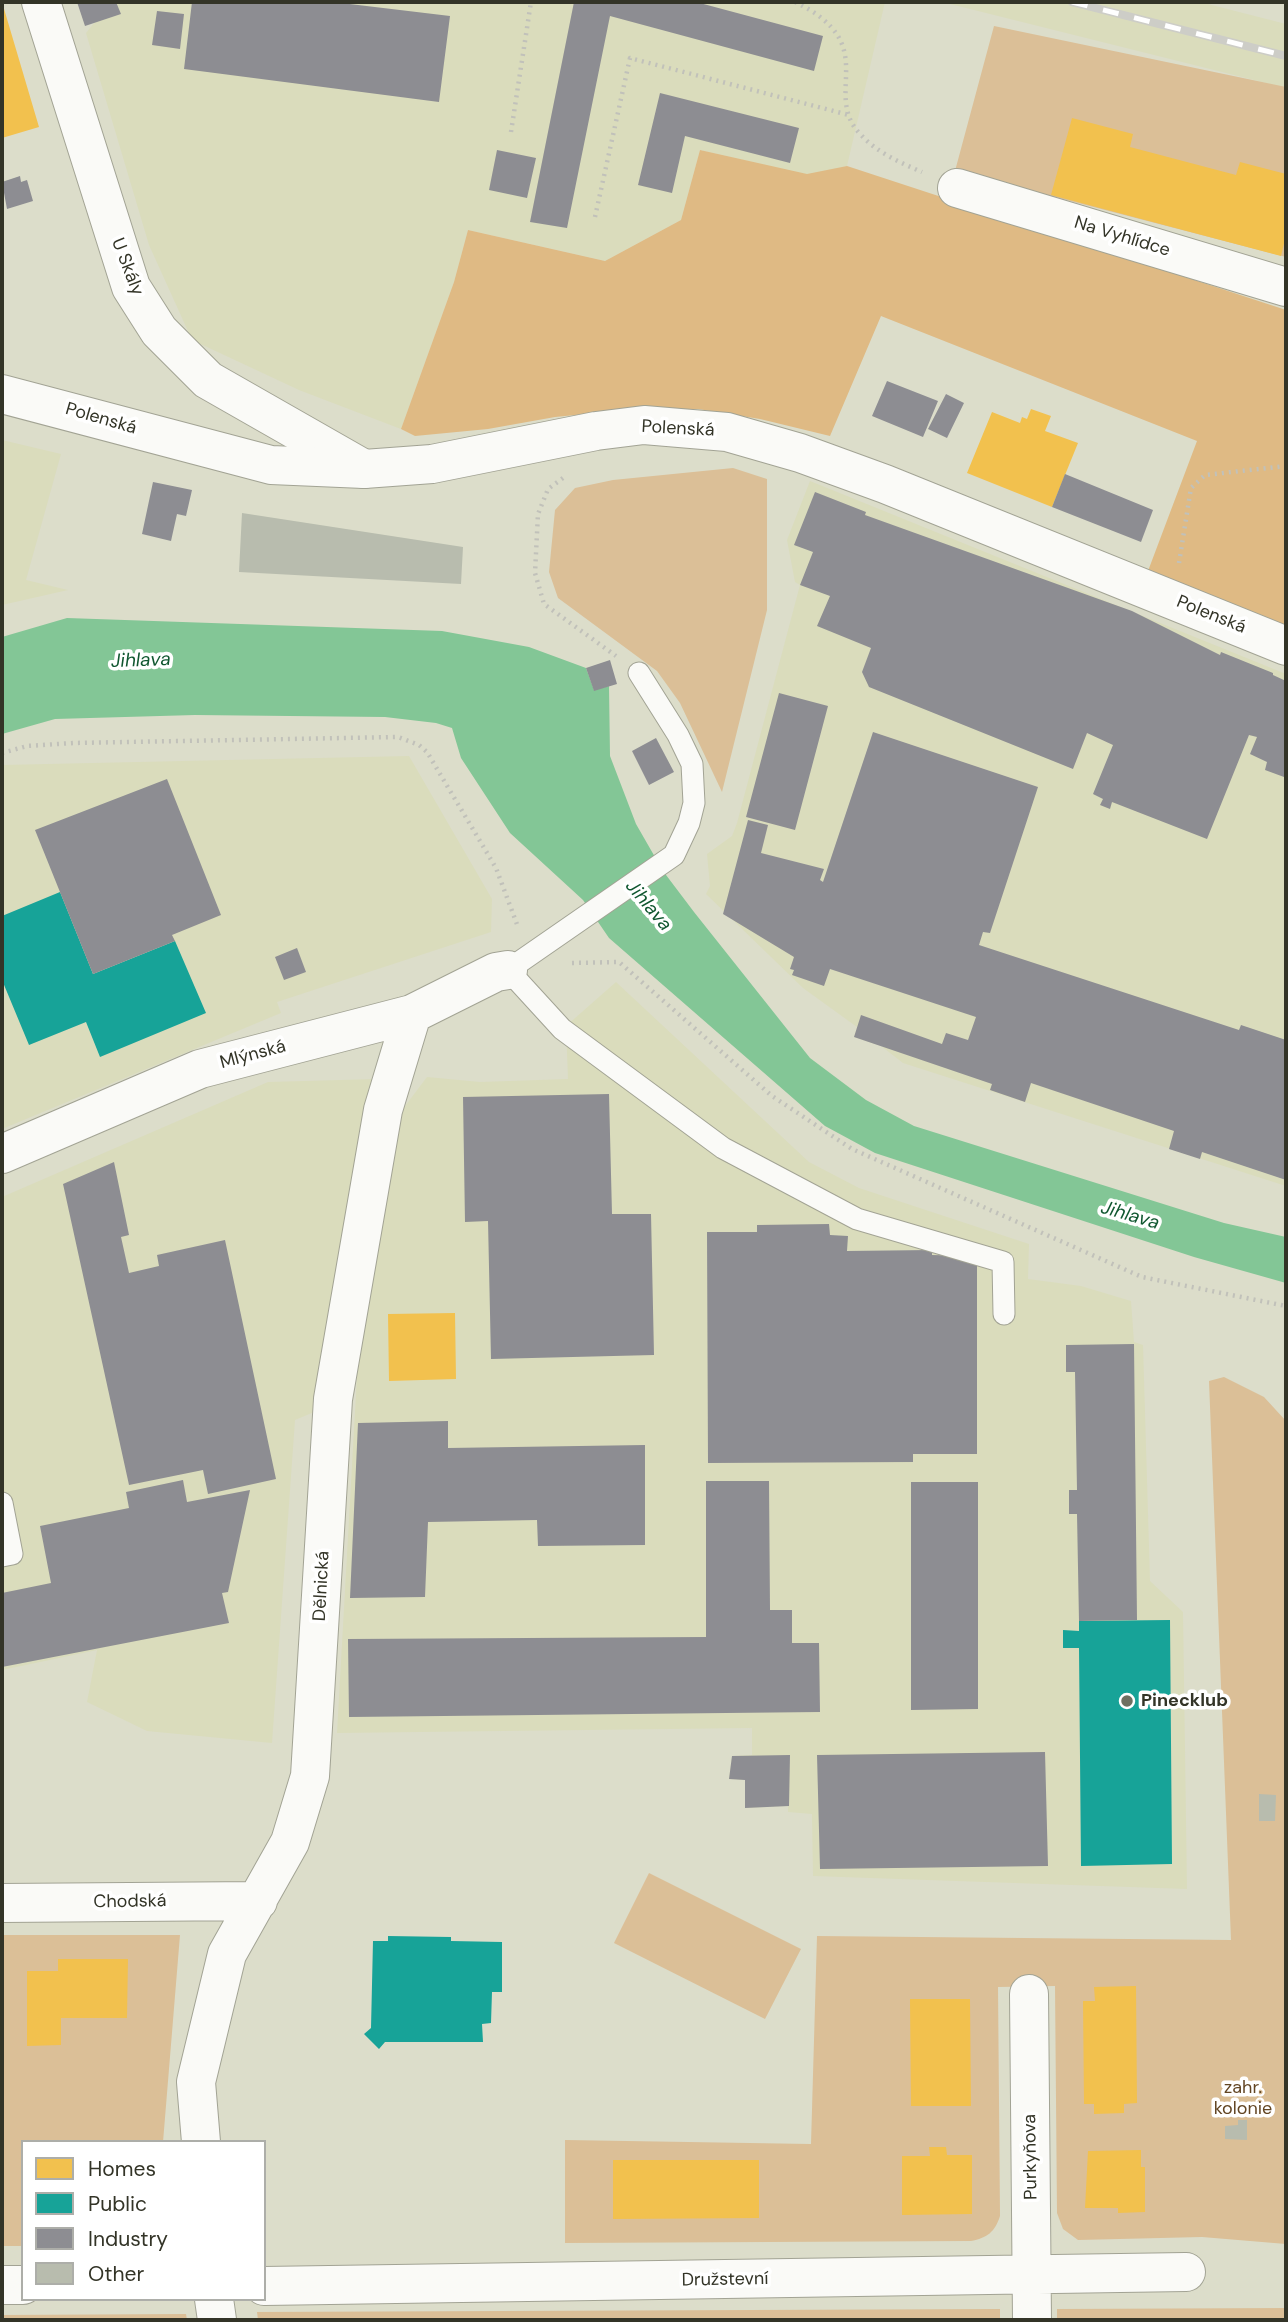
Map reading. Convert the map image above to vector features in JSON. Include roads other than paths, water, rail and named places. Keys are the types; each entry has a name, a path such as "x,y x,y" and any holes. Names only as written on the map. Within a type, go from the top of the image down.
{"street":[{"name":"U Skály","path":"41,2 131,287 159,331 208,380 364,469"},
{"name":"Na Vyhlídce","path":"957,188 1286,287"},
{"name":"Polenská","path":"2,394 271,465 364,469 432,464 596,431 644,425 727,432 800,453 885,484 1286,646"},
{"name":"Mlýnská","path":"2,1154 200,1069 412,1014 522,960"},
{"name":"Dělnická","path":"201,2140 196,2082 227,1954 290,1842 310,1776 333,1399 383,1110 412,1014"},
{"name":"Chodská","path":"2,1903 258,1901"},
{"name":"Purkyňova","path":"1029,1994 1032,2320"},
{"name":"Družstevní","path":"266,2286 1186,2272"},
{"path":"2,2285 21,2286"},
{"path":"214,2301 217,2320"}],"lane":[{"path":"639,673 678,735 692,764 694,803 690,823 674,855 522,960 562,1029 723,1148 857,1219 1003,1262 1004,1314"},
{"path":"2,1503 12,1554 2,1556"}],"water":[{"name":"Jihlava","path":"67,618 442,631 529,647 586,668 594,690 609,686 610,756 636,824 663,871 810,1058 866,1100 914,1126 1224,1223 1286,1237 1286,1283 1194,1257 875,1153 825,1126 609,938 583,900 510,833 461,758 452,728 436,723 385,717 195,715 55,719 2,734 2,637"}],"railway":[{"path":"1072,2 1286,56"}],"place":[{"name":"Pinecklub","path":"1127,1701"}],"park label":[{"name":"zahr. kolonie","path":"1243,2098"}]}
